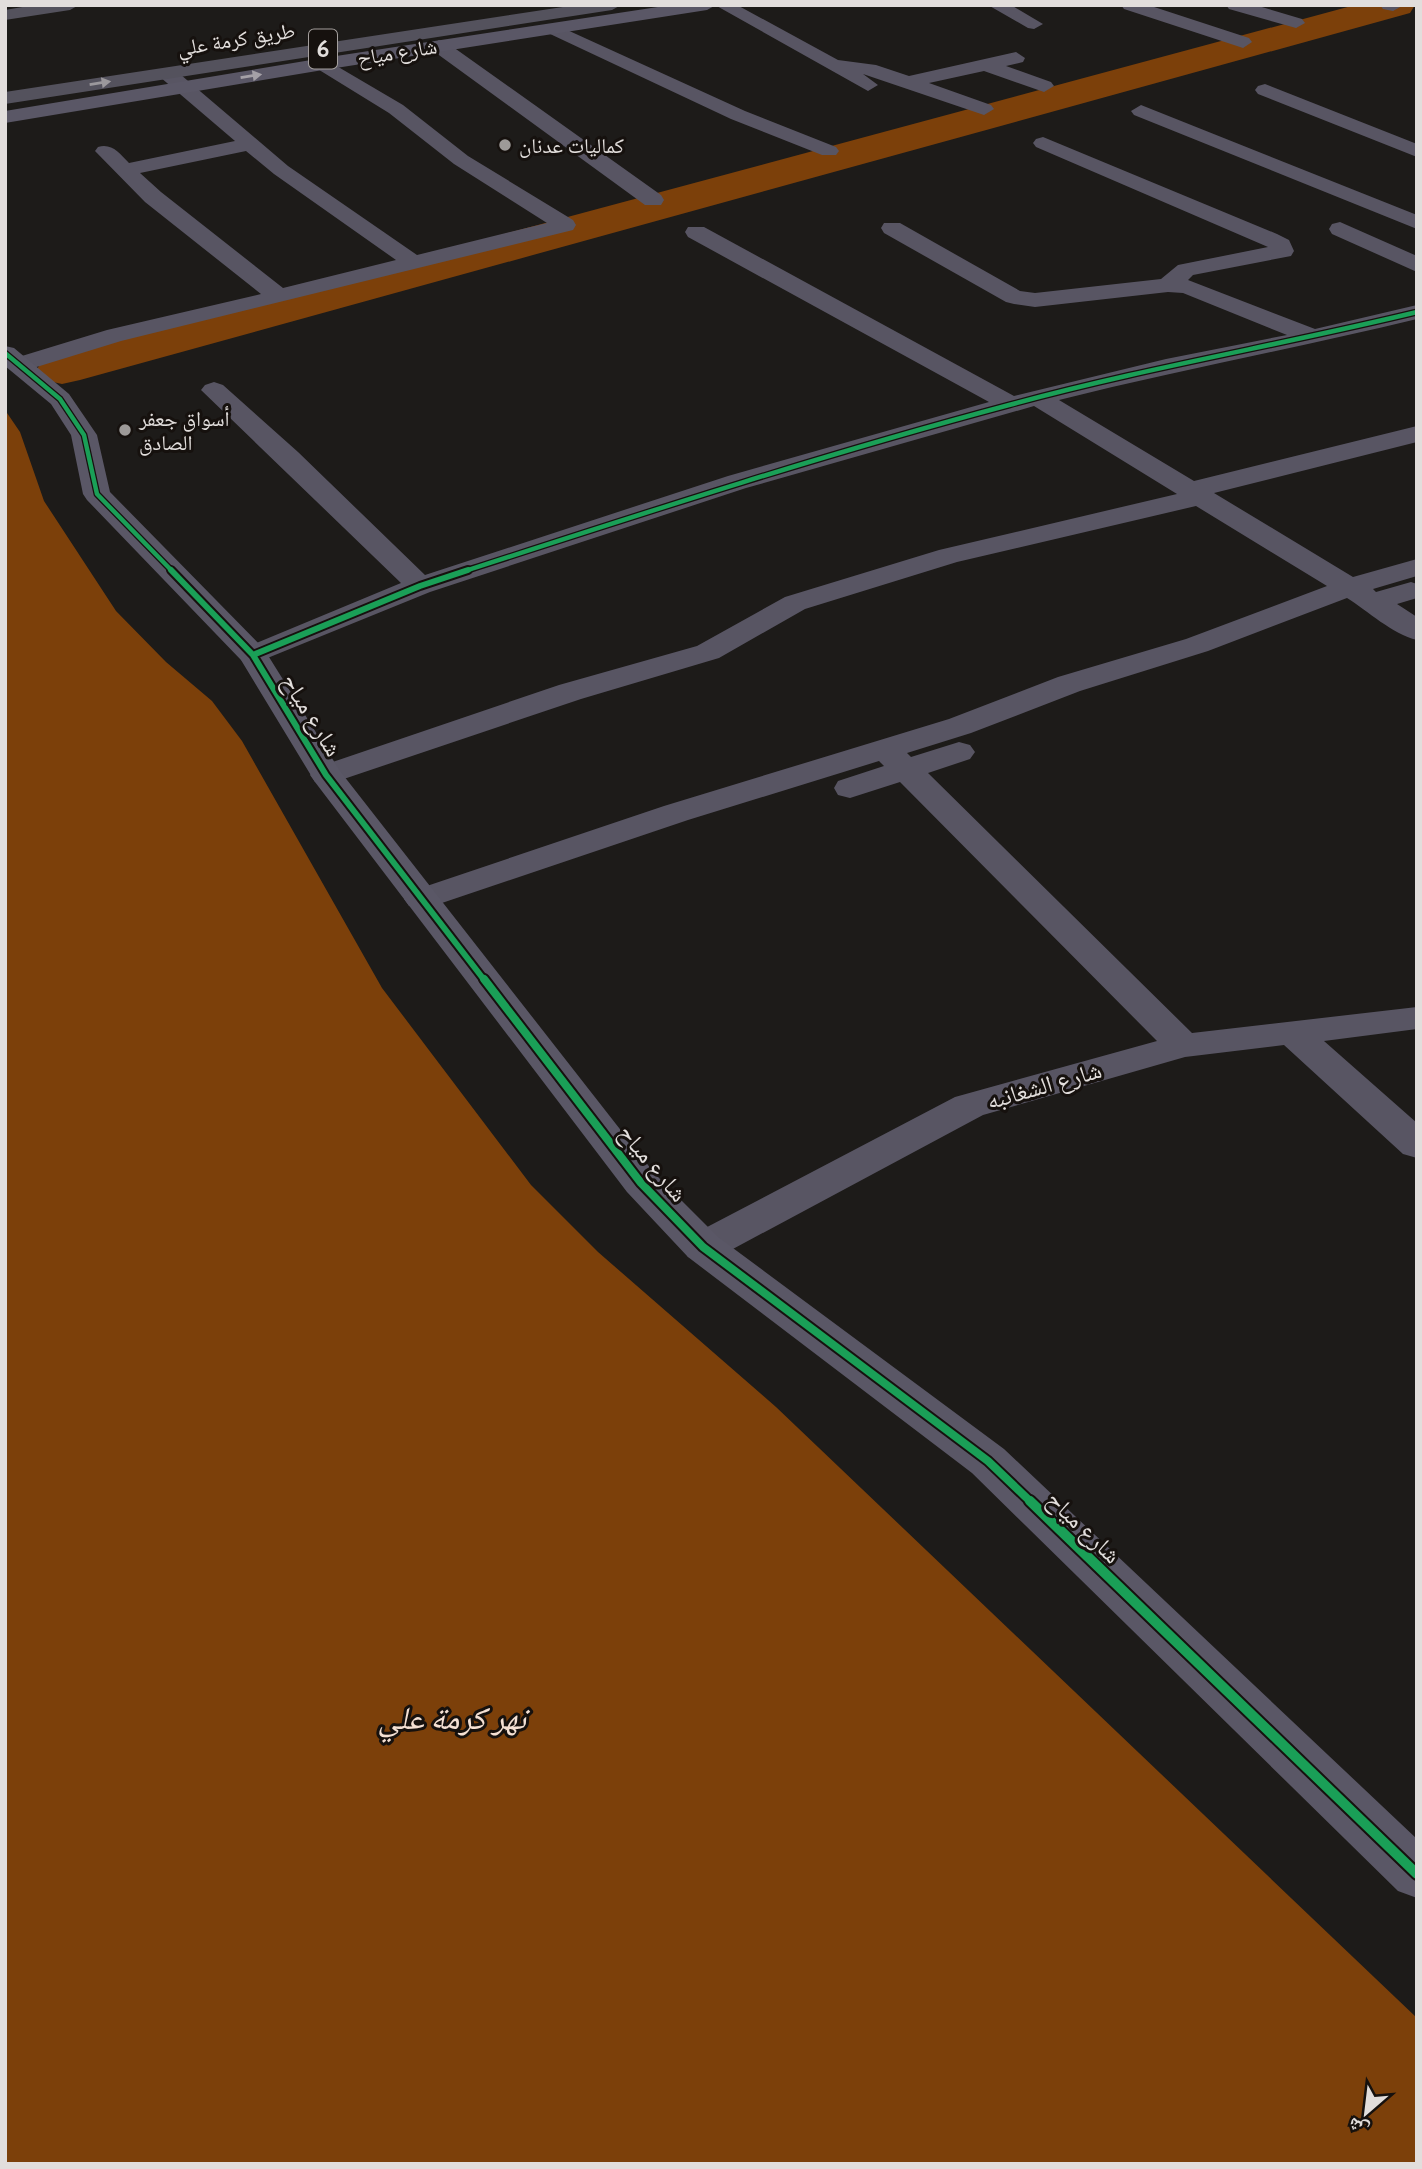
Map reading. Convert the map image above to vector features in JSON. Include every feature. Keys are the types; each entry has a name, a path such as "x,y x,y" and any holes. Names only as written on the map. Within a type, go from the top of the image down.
{"highway":[{"path":"5,15 70,5"},
{"name":"طريق كرمة علي","path":"5,98 612,5"}],"street":[{"name":"شارع مياح","path":"5,117 323,64 708,5"},
{"path":"724,5 868,85"},
{"path":"996,5 1034,24"},
{"path":"1130,5 1243,42"},
{"path":"1235,5 1296,23"},
{"path":"554,29 738,115 829,151"},
{"path":"439,46 653,200"},
{"path":"908,82 1016,58"},
{"path":"13,359 565,225 461,160 396,109 323,64"},
{"path":"830,64 876,71 984,109"},
{"path":"985,65 1044,86"},
{"path":"167,73 281,170 414,263"},
{"path":"1265,90 1417,151"},
{"path":"1141,111 1417,223"},
{"path":"125,170 251,144"},
{"path":"1043,144 1269,239 1281,245 1283,251 1186,270 1168,285"},
{"path":"105,151 153,197 278,296"},
{"path":"892,228 1014,297 1035,300 1168,285 1202,292 1313,337"},
{"path":"1340,229 1417,265"},
{"path":"696,232 1011,404"},
{"path":"253,655 420,586 750,479 1037,397 1417,312"},
{"name":"شارع مياح","path":"13,359 60,399 84,435 97,494 253,655 326,775 641,1183 703,1247 988,1461 1417,1874"},
{"path":"214,390 289,458 420,586"},
{"path":"1037,397 1200,494 1417,631"},
{"path":"326,775 570,692 708,652 795,603 949,556 1194,498 1200,494 1202,487 1417,434"},
{"path":"427,906 1093,702 1229,657 1362,595 1417,566"},
{"path":"1362,595 1417,589"},
{"path":"897,760 1183,1046"},
{"name":"شارع الشغانبه","path":"703,1247 969,1106 1183,1046 1417,1018"},
{"path":"1293,1033 1417,1145"}],"water":[{"name":"نهر كرمة علي","path":"5,410 20,432 44,501 116,611 166,662 212,701 242,741 382,988 531,1185 598,1252 776,1407 1417,2018 1417,2164 5,2164"}],"waterway":[{"path":"62,369 1397,5"}],"cycle path":[{"path":"253,655 420,586 737,482 1011,404 1166,366 1313,337 1417,312"},
{"path":"5,353 60,399 84,435 97,494 253,655 326,775 641,1183 703,1247 988,1461 1417,1874"}],"place":[{"name":"كماليات عدنان","path":"505,145"},
{"name":"أسواق جعفر الصادق","path":"125,430"}]}
